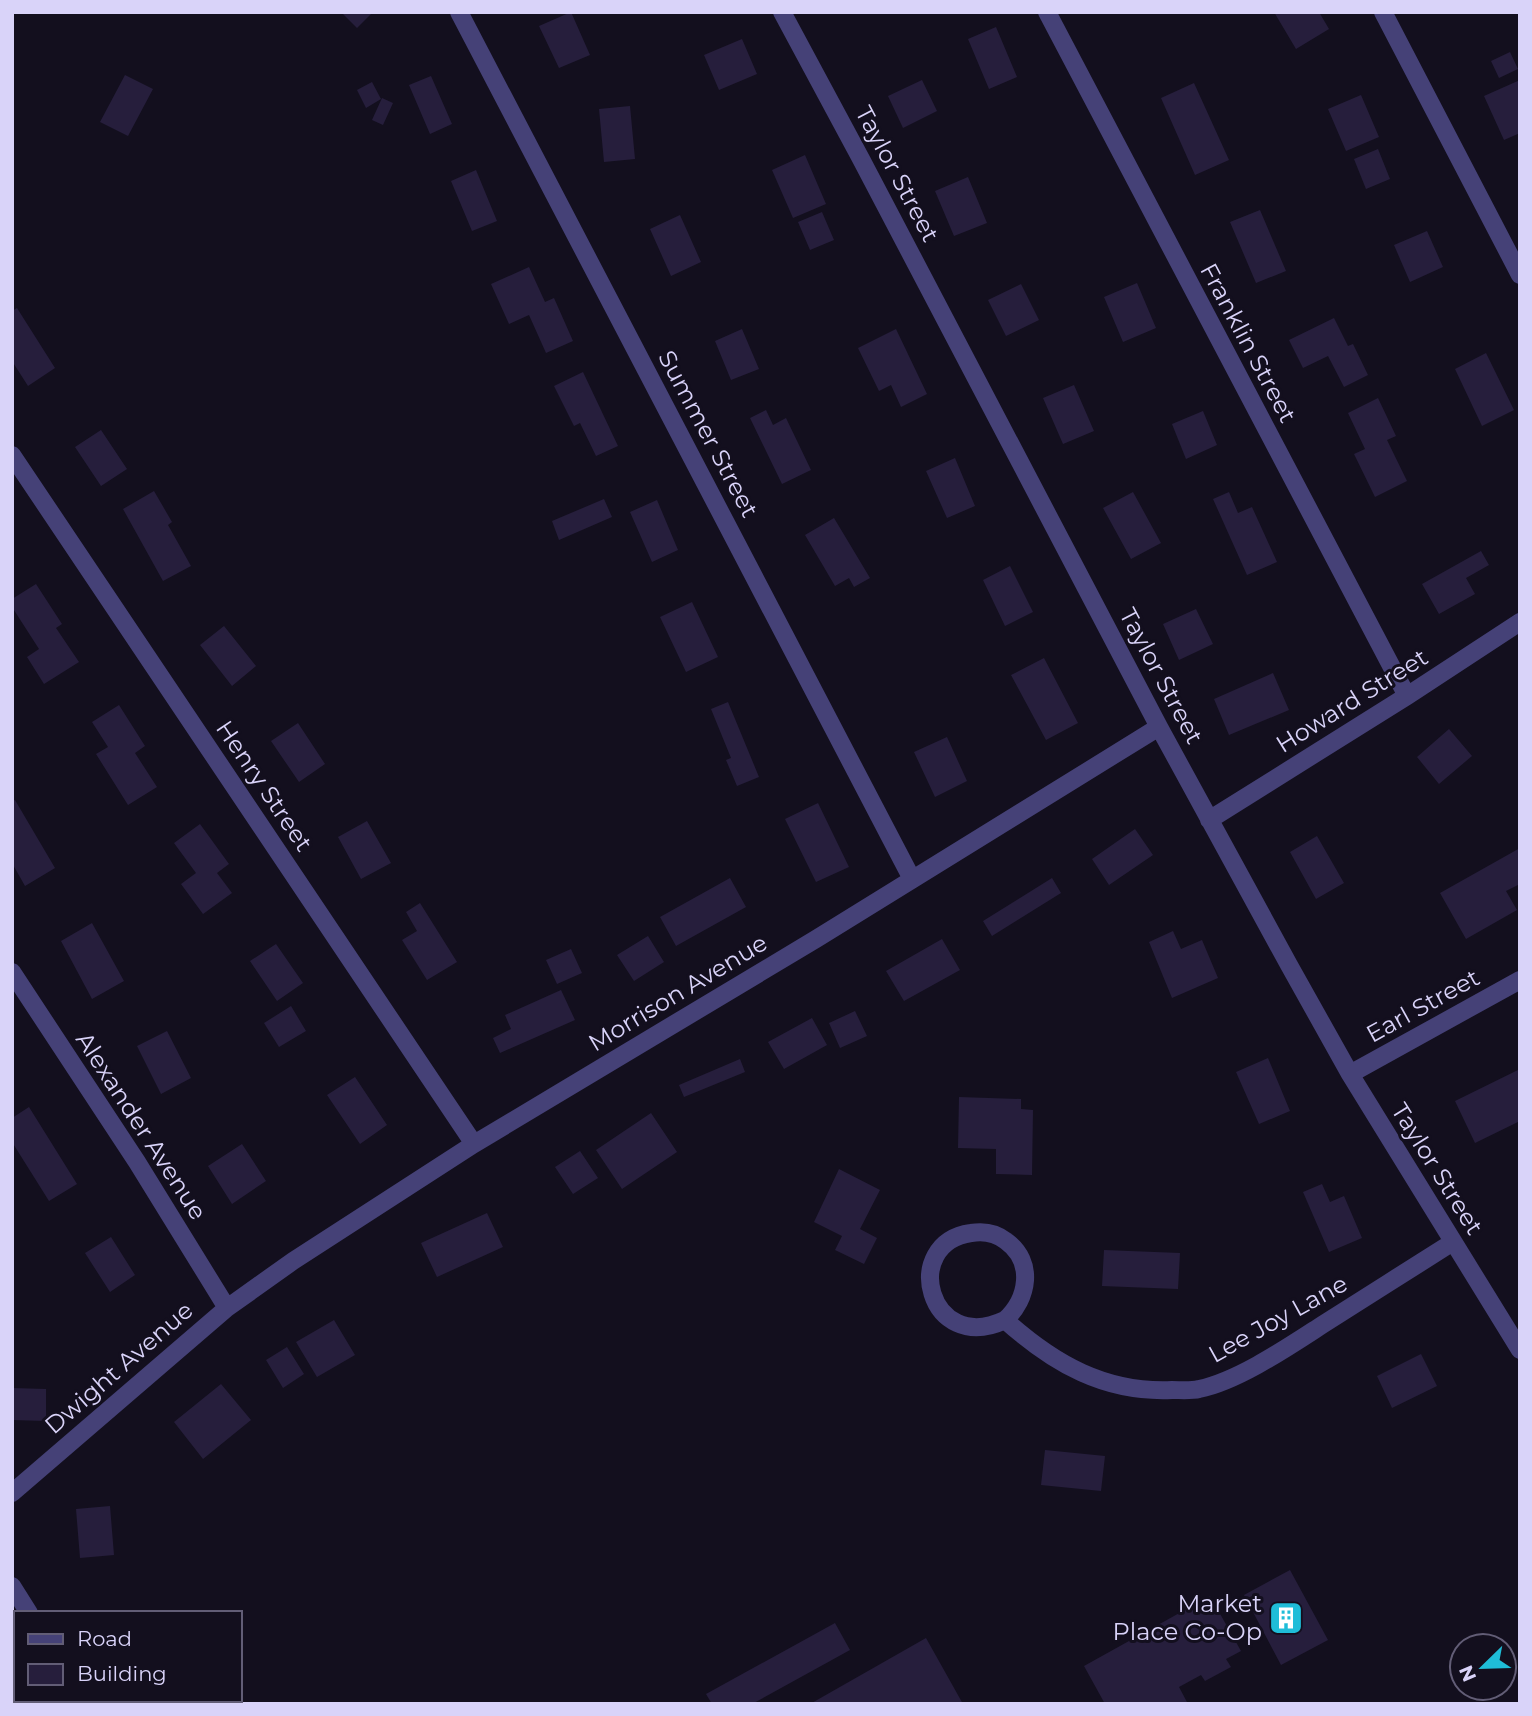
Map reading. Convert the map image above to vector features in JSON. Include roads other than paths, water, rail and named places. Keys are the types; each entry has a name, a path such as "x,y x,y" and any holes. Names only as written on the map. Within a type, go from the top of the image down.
{"street":[{"name":"Summer Street","path":"459,12 912,879"},
{"name":"Taylor Street","path":"782,12 1209,820 1350,1074 1520,1350"},
{"name":"Franklin Street","path":"1047,12 1407,696"},
{"path":"1383,12 1520,275"},
{"name":"Henry Street","path":"12,455 474,1144"},
{"name":"Howard Street","path":"1209,820 1520,622"},
{"name":"Morrison Avenue","path":"227,1308 293,1261 474,1144 1159,727"},
{"name":"Alexander Avenue","path":"12,972 227,1308"},
{"name":"Earl Street","path":"1350,1074 1520,980"},
{"path":"963,1234 993,1234 1007,1241 1018,1252 1024,1266 1024,1296 1017,1310 1005,1320 990,1327 973,1328 957,1324 944,1314 934,1301 930,1268 938,1252 949,1241 963,1234"},
{"name":"Lee Joy Lane","path":"1005,1320 1058,1362 1086,1375 1150,1391 1199,1389 1235,1376 1286,1348 1453,1242"},
{"name":"Dwight Avenue","path":"12,1493 227,1308"},
{"path":"12,1586 28,1611"}],"place":[{"name":"Market Place Co-Op","path":"1286,1618"}]}
